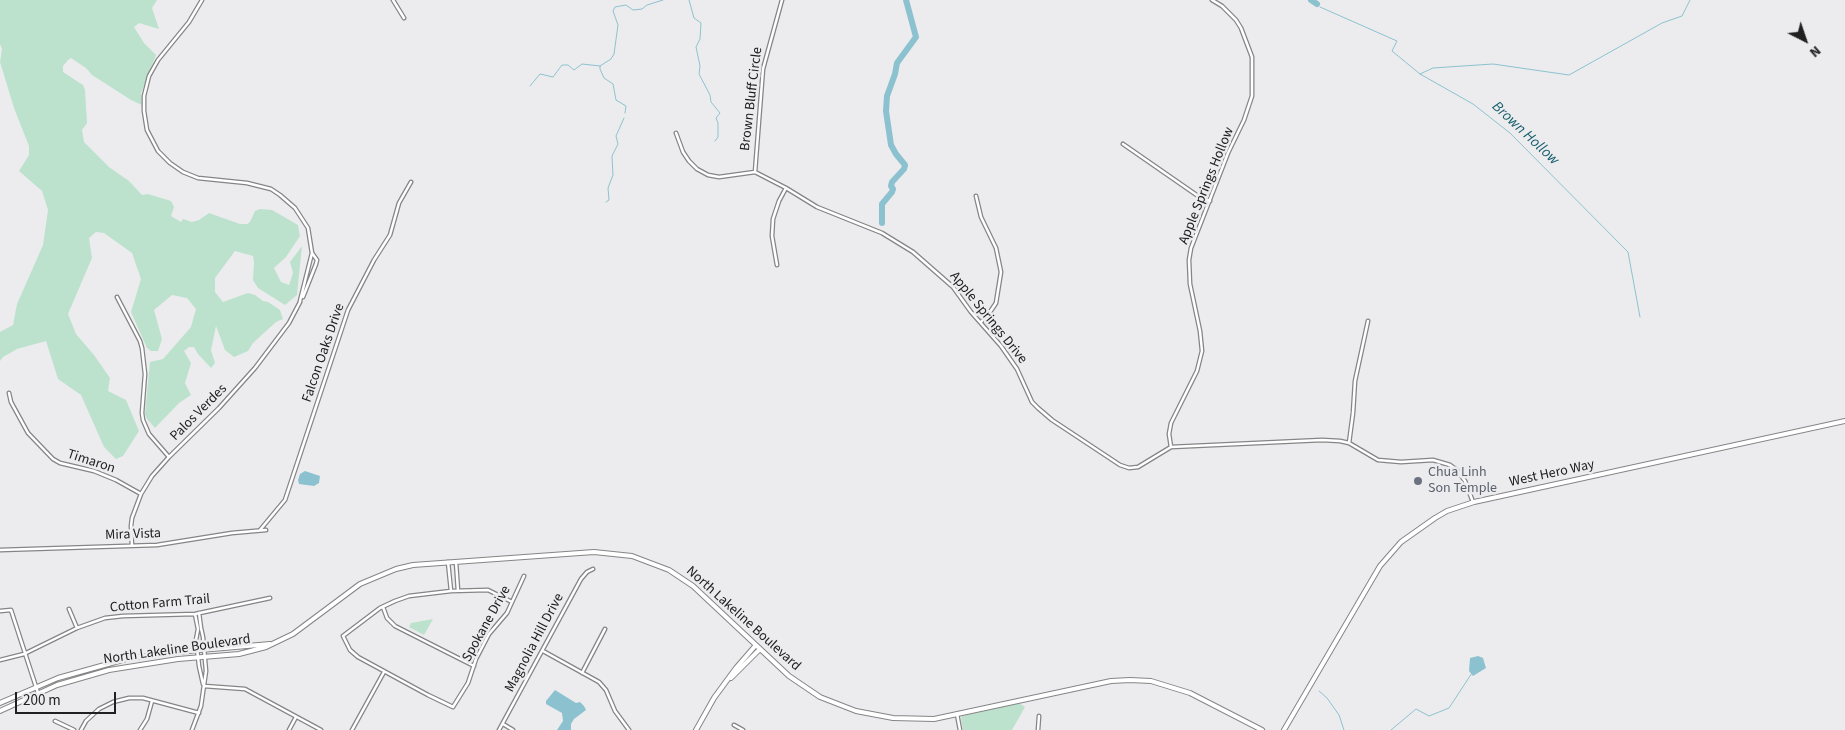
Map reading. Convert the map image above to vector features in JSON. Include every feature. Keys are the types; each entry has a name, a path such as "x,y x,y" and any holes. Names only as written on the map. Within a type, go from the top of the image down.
{"street":[{"name":"Palos Verdes","path":"202,0 189,22 158,60 149,76 144,96 145,124 164,158 188,174 206,179 259,185 276,192 295,208 305,222 310,234 312,252 300,301"},
{"path":"393,0 404,18"},
{"name":"Brown Bluff Circle","path":"754,172 763,69 782,0"},
{"name":"Apple Springs Hollow","path":"1171,447 1171,423 1197,371 1201,355 1200,331 1190,284 1189,260 1194,240 1251,100 1252,57 1242,28 1226,10 1212,0"},
{"path":"676,133 683,152 697,169 708,175 719,177 754,172"},
{"path":"1123,144 1190,191 1210,201"},
{"name":"Apple Springs Drive","path":"754,172 786,188 817,207 882,233 904,245 953,287 1011,359 1032,402 1052,420 1120,465 1129,468 1138,467 1171,447 1322,440 1349,443 1378,460 1401,462 1433,460 1450,465 1457,470 1465,481 1474,502"},
{"name":"Falcon Oaks Drive","path":"260,530 285,500 348,310 374,260 390,235 398,203 411,182"},
{"path":"778,266 772,236 773,219 786,188"},
{"path":"976,196 981,217 996,248 1000,272 996,303 980,322"},
{"name":"Palos Verdes","path":"132,546 131,526 141,494 152,476 219,408 255,368 289,323 316,264 317,260 312,252"},
{"path":"116,297 142,348 145,374 143,420 149,434 169,457"},
{"path":"1349,443 1354,413 1355,381 1368,321"},
{"name":"Timaron","path":"9,393 11,402 28,432 53,459 60,463 87,469 141,494"},
{"name":"West Hero Way","path":"1284,730 1366,588 1390,553 1412,533 1447,511 1474,502 1845,421"},
{"name":"Mira Vista","path":"0,550 157,545 266,530"},
{"name":"North Lakeline Boulevard","path":"0,711 38,693 89,675 126,666 252,651 274,644 293,634 351,590 369,579 396,569 413,565 594,552 632,556 668,570 693,586 798,683 820,697 856,711 893,718 934,719 1101,683 1130,680 1150,681 1190,692 1262,730"},
{"path":"448,562 451,591"},
{"path":"456,562 458,591"},
{"name":"Magnolia Hill Drive","path":"500,730 581,579 587,572 593,569"},
{"name":"Spokane Drive","path":"384,672 453,707 466,688 489,634 504,618 524,576"},
{"path":"352,730 384,672 358,657 350,650 342,636 363,619 382,607 409,596 451,591 488,590 512,602"},
{"name":"Cotton Farm Trail","path":"0,660 24,654 78,628 114,616 197,613 270,598"},
{"path":"382,607 387,618 395,626 474,666"},
{"path":"68,609 78,628"},
{"path":"0,611 11,610 38,693"},
{"path":"192,730 199,713 204,686 205,650 197,613"},
{"path":"197,613 197,651 204,686"},
{"path":"582,673 605,629"},
{"name":"North Lakeline Boulevard","path":"0,703 76,672 126,659 274,644"},
{"path":"696,730 709,706 756,645"},
{"path":"727,681 760,649"},
{"path":"543,651 603,686 615,711 629,730"},
{"path":"204,686 245,688 321,730"},
{"path":"81,730 86,721 99,709 113,702 129,698 143,698 199,713"},
{"path":"140,730 147,719 152,701"},
{"path":"957,714 960,730"},
{"path":"1038,716 1038,730"},
{"path":"289,730 296,717"},
{"path":"55,721 74,730"},
{"path":"503,724 513,730"},
{"path":"734,725 743,730"}],"green space":[{"path":"0,0 157,0 152,8 159,29 139,23 134,27 144,43 156,55 141,93 142,105 92,75 86,68 71,58 63,66 63,72 83,85 85,90 87,123 82,130 84,142 109,167 129,181 142,195 148,194 171,201 174,207 171,216 181,222 183,219 192,222 199,220 209,213 240,224 247,224 250,222 255,211 260,209 272,210 298,225 300,236 286,257 274,268 281,282 289,285 293,273 290,262 302,246 297,295 285,305 258,288 253,280 253,256 235,251 215,278 215,292 223,302 248,293 255,295 280,310 283,319 276,322 253,343 248,351 234,357 225,350 216,326 211,350 215,363 211,368 194,347 189,347 184,351 191,363 185,383 191,395 179,403 155,428 145,414 150,362 163,359 191,327 196,309 187,298 172,295 154,310 162,339 158,351 151,351 147,348 131,312 141,279 132,253 104,233 96,232 89,238 92,258 68,314 76,334 110,378 108,391 126,400 139,431 123,456 116,459 104,447 81,395 58,379 46,341 17,349 3,357 0,361 0,332 13,325 17,304 43,245 48,210 42,191 19,171 29,155 29,146 14,108 0,62 2,49 0,44"},
{"path":"433,619 424,635 409,627 411,623"},
{"path":"1019,703 1025,707 1012,730 963,730 962,716"}],"water":[{"path":"305,471 320,476 319,483 314,486 299,484 300,474"},
{"path":"1478,656 1483,658 1486,668 1473,676 1469,671 1470,658"},
{"path":"555,690 576,703 580,702 586,710 574,719 571,724 571,730 557,730 563,721 562,713 546,704 546,701"}],"waterway":[{"path":"625,113 626,106 616,100 613,84 604,78 600,69 600,66 611,59 614,54 618,25 613,11 615,7 626,5 633,10 642,9 647,5 663,0"},
{"path":"689,0 694,18 701,23 700,39 696,47 700,66 699,74 710,95 711,102 720,113 716,118 718,137 715,141"},
{"path":"882,223 882,204 892,192 892,182 904,169 905,165 891,145 886,111 887,96 897,63 916,37 906,0"},
{"name":"Brown Hollow","path":"1311,0 1317,4"},
{"path":"1420,74 1433,68 1493,64 1569,75 1662,23 1682,16 1690,0"},
{"name":"Brown Hollow","path":"1320,7 1397,41 1392,51 1420,74 1473,104 1510,133 1628,252 1640,317"},
{"path":"530,86 540,74 553,77 562,65 568,65 574,70 582,64 600,66"},
{"path":"606,202 609,200 608,188 613,175 612,156 618,144 616,136 624,118"},
{"path":"1391,730 1416,709 1429,716 1449,708 1472,673"},
{"path":"1319,691 1327,698 1339,715 1344,730"}],"place":[{"name":"Chua Linh Son Temple","path":"1418,481"}]}
